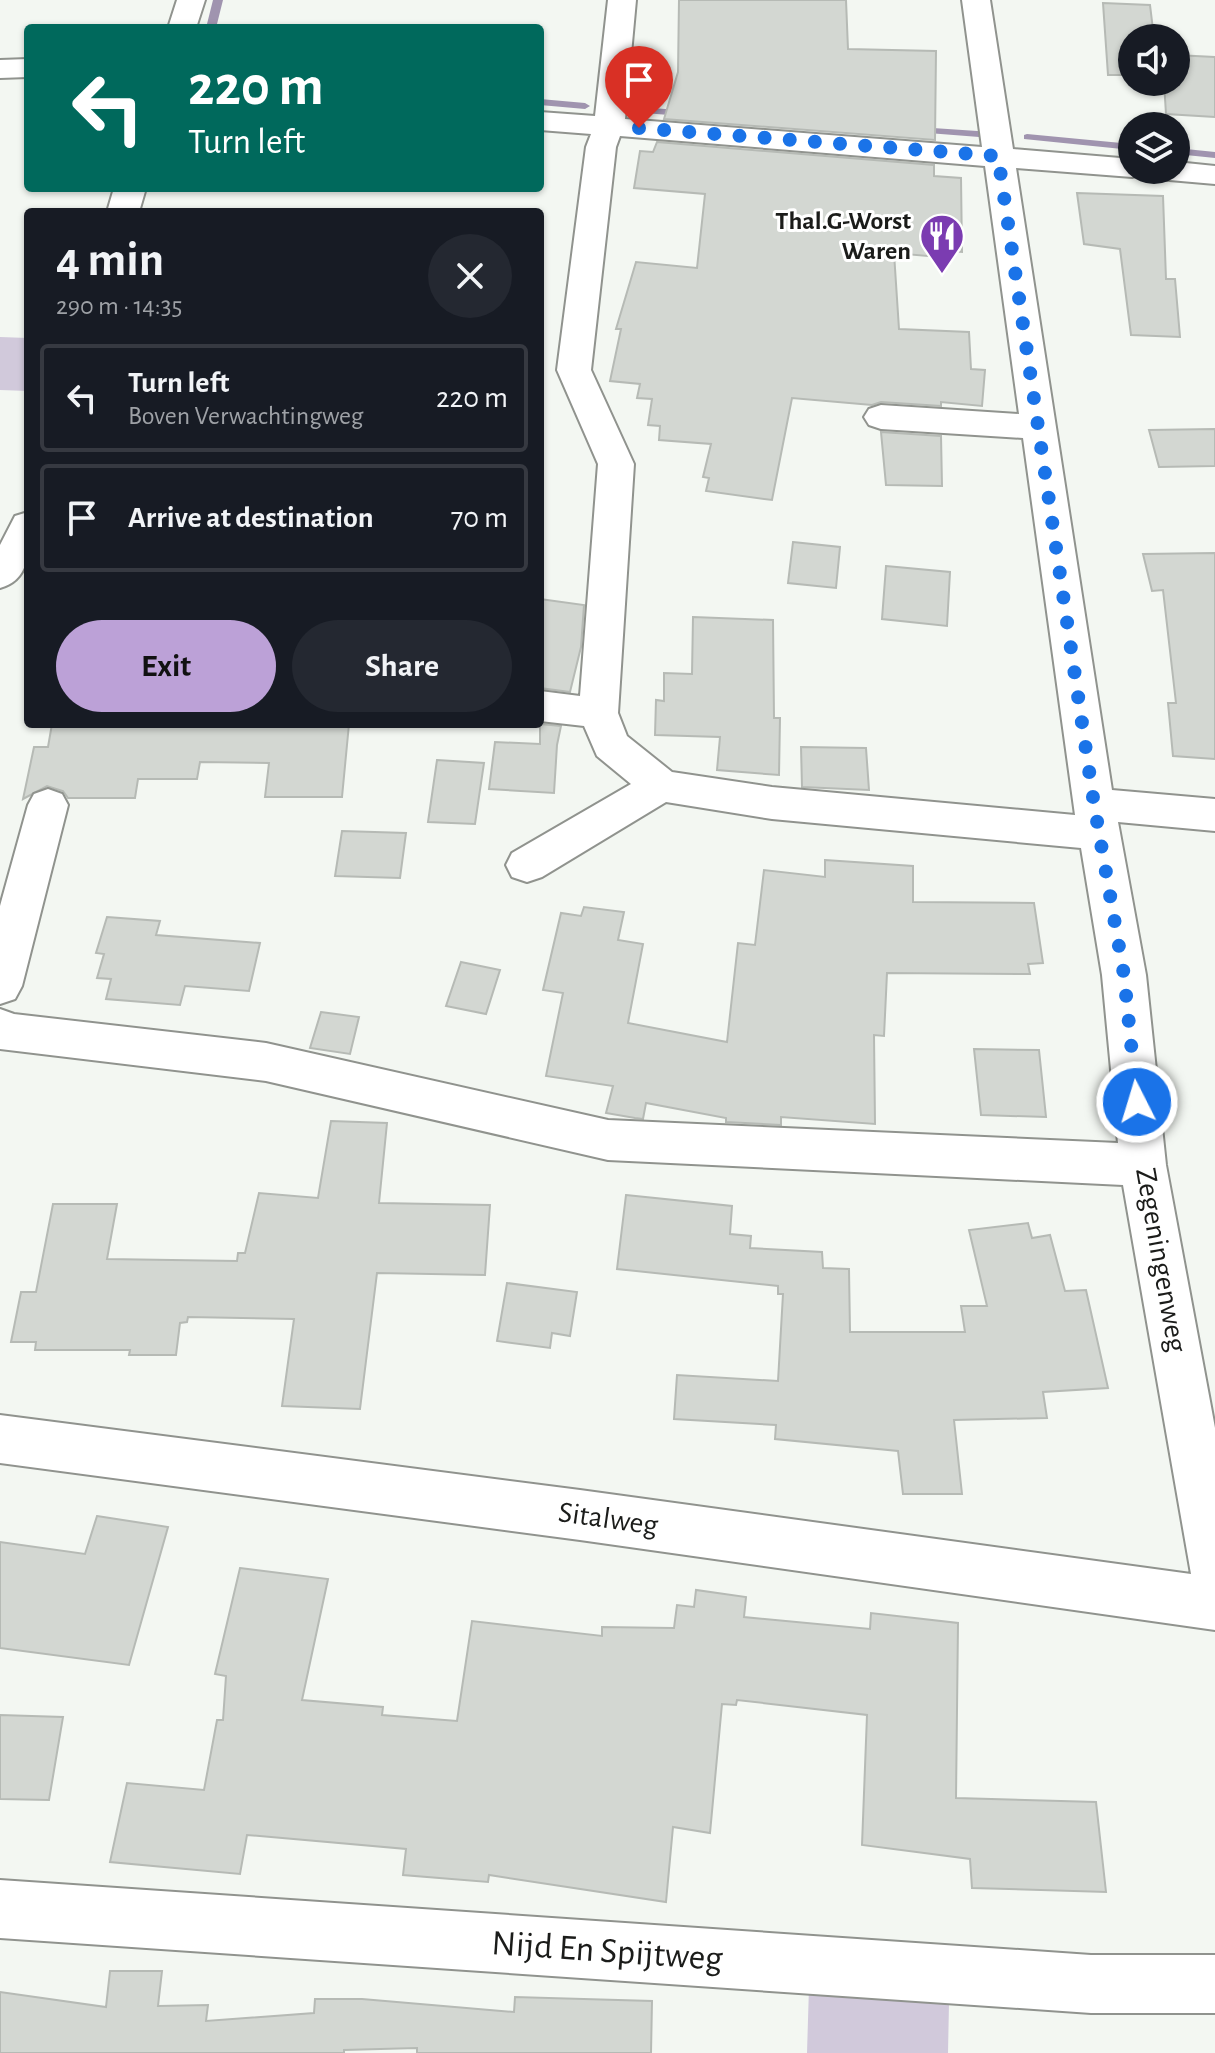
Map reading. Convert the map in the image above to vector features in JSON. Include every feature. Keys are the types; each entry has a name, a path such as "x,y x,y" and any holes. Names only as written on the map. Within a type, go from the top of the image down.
{"street":[{"path":"183,24 191,0"},
{"path":"622,0 609,126 601,147 574,370 616,464 598,713 611,745 661,786 772,803 1096,818 1215,815"},
{"name":"Zegeningenweg","path":"976,0 1096,818 1124,975 1143,1165 1215,1569"},
{"path":"0,69 24,68"},
{"path":"544,121 1118,167"},
{"path":"1190,173 1215,175"},
{"path":"881,417 1038,427"},
{"path":"0,575 11,561 24,533"},
{"path":"544,706 598,713"},
{"path":"527,865 661,786"},
{"path":"0,986 48,805"},
{"path":"0,1028 5,1032 266,1062 608,1140 1143,1165"},
{"name":"Sitalweg","path":"0,1439 580,1515 1215,1604"},
{"name":"Nijd En Spijtweg","path":"0,1909 1091,1984 1215,1984"}],"shaded area":[{"path":"0,337 24,338 24,391 0,390"},
{"path":"809,1987 949,2003 948,2053 807,2053"}],"building":[{"path":"679,0 846,0 848,49 936,51 935,140 664,119 678,72"},
{"path":"1103,3 1150,5 1152,24 1118,24 1118,75 1108,75"},
{"path":"1190,56 1215,57 1215,117 1190,115 1190,112 1166,112 1165,96 1190,96"},
{"path":"657,142 934,165 934,176 961,178 962,252 950,251 950,258 894,253 899,329 969,332 971,369 985,370 982,406 941,402 941,406 881,402 872,405 792,398 772,500 706,491 709,478 703,477 711,444 659,440 660,426 648,425 652,399 637,398 640,384 610,381 621,329 616,329 636,262 697,268 705,194 634,188 640,151 653,152"},
{"path":"1077,193 1163,196 1166,279 1175,279 1180,337 1131,335 1120,249 1084,244"},
{"path":"1215,429 1215,466 1159,467 1149,430"},
{"path":"881,432 941,436 942,486 886,485"},
{"path":"793,542 840,547 836,588 788,583"},
{"path":"1215,553 1215,759 1173,756 1168,703 1176,703 1163,590 1152,591 1143,554"},
{"path":"886,566 950,572 947,626 882,619"},
{"path":"544,600 584,605 581,647 570,692 544,689"},
{"path":"693,617 773,620 774,718 780,718 779,775 717,770 720,737 655,735 656,700 664,701 664,673 692,674"},
{"path":"544,724 561,726 554,793 489,789 495,742 540,744 540,728 544,728"},
{"path":"51,728 349,728 342,797 265,797 269,763 200,762 197,779 138,779 135,798 68,798 63,791 47,786 23,799 34,747 48,747"},
{"path":"801,747 866,748 869,790 802,787"},
{"path":"437,760 484,763 475,824 428,822"},
{"path":"342,831 406,833 400,878 335,876"},
{"path":"825,860 913,866 913,902 1034,903 1043,963 1028,964 1030,974 887,973 884,1036 874,1035 875,1124 781,1117 781,1125 726,1122 726,1118 646,1103 643,1119 635,1118 606,1113 613,1086 546,1076 563,993 543,990 561,913 581,916 584,907 624,912 618,940 643,944 628,1023 727,1042 738,943 755,945 764,870 825,877"},
{"path":"107,917 160,921 156,935 260,943 249,991 185,986 180,1005 106,999 111,979 97,978 104,954 96,953"},
{"path":"461,962 500,970 486,1014 446,1006"},
{"path":"321,1012 359,1017 350,1054 310,1048"},
{"path":"974,1049 1039,1050 1046,1117 981,1115"},
{"path":"331,1121 387,1123 379,1203 490,1205 485,1275 377,1273 360,1409 282,1406 294,1319 188,1317 187,1322 180,1323 176,1355 129,1355 130,1350 35,1350 36,1342 11,1342 21,1292 36,1292 53,1204 117,1204 107,1259 237,1261 238,1253 245,1253 259,1193 318,1198"},
{"path":"626,1195 732,1206 730,1234 751,1236 750,1248 822,1252 823,1268 849,1269 850,1332 965,1332 961,1306 987,1306 969,1230 1028,1223 1032,1238 1050,1235 1065,1291 1086,1290 1108,1388 1043,1392 1047,1418 954,1420 962,1494 903,1494 898,1451 775,1439 776,1425 674,1419 677,1375 778,1381 783,1294 778,1294 778,1286 617,1269"},
{"path":"507,1283 577,1292 570,1336 552,1333 550,1348 497,1341"},
{"path":"97,1516 168,1527 129,1665 0,1648 0,1542 85,1554"},
{"path":"240,1568 328,1579 302,1700 383,1707 382,1715 457,1721 472,1621 602,1636 602,1627 674,1628 677,1605 694,1607 696,1590 746,1597 744,1617 870,1629 871,1613 958,1623 956,1798 1096,1802 1106,1892 972,1888 970,1859 862,1845 867,1715 737,1700 736,1705 722,1704 710,1833 673,1827 666,1902 489,1875 488,1882 403,1875 406,1849 247,1835 240,1874 110,1862 127,1783 204,1790 217,1720 223,1720 226,1676 215,1674"},
{"path":"0,1715 63,1717 49,1800 0,1799"},
{"path":"110,1971 162,1971 158,2006 208,2005 206,2021 314,2013 315,1999 362,1999 514,2012 515,1997 652,2001 651,2053 417,2053 417,2048 344,2050 344,2053 0,2053 0,1992 106,2007"}],"waterway":[{"path":"212,24 218,0"},
{"path":"544,102 585,106"},
{"path":"634,110 682,113"},
{"path":"918,130 992,135"},
{"path":"1027,137 1118,146"},
{"path":"1190,152 1215,155"}],"place":[{"name":"Thal.G-Worst Waren","path":"942,275"}],"route":[{"path":"639,128 998,156 1094,804 1124,975 1137,1102"}]}
